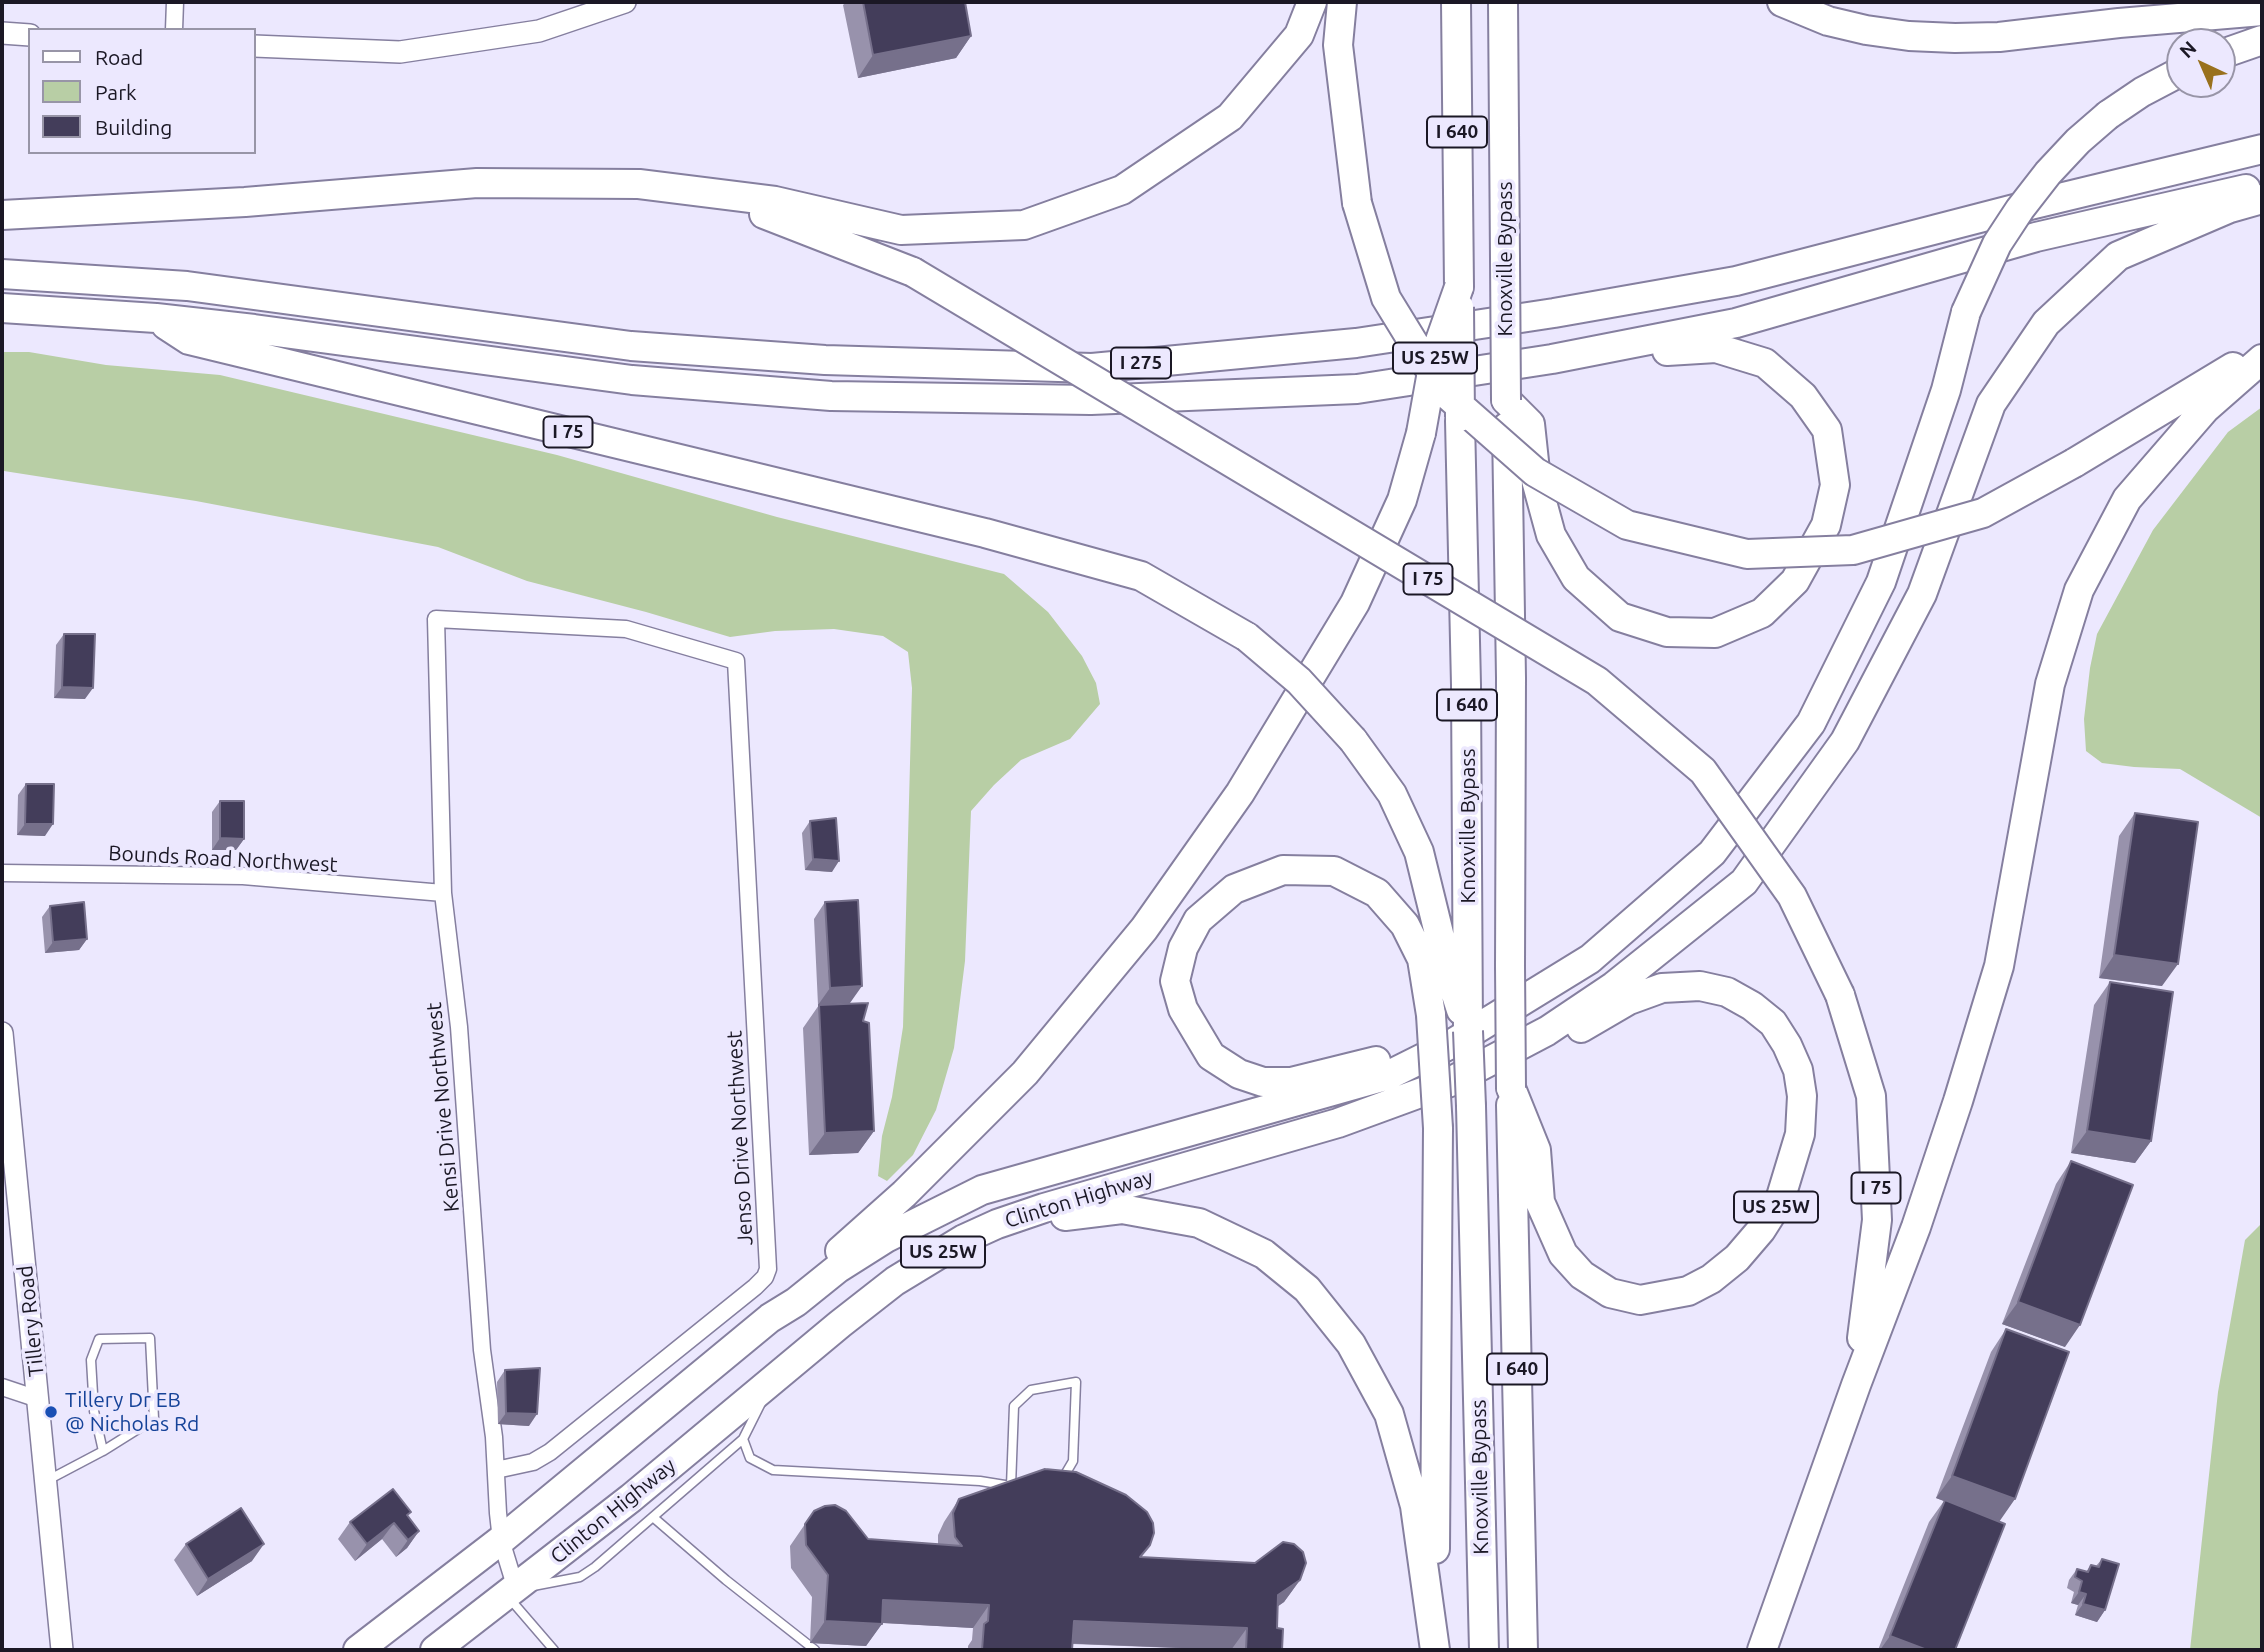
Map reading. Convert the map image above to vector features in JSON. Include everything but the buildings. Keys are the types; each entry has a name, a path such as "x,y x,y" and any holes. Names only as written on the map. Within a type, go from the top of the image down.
{"highway":[{"path":"639,184 775,201 901,230 1024,225 1122,190 1230,117 1299,35 1312,2"},
{"path":"1342,2 1338,45 1357,203 1386,298 1443,391 1535,472 1627,525 1747,554 1853,550 1983,513 2074,463 2262,349"},
{"name":"Knoxville Bypass","path":"1456,2 1460,421 1466,685 1463,994 1468,1031 1471,1106 1484,1650"},
{"name":"Knoxville Bypass","path":"1503,2 1511,678 1511,1088 1523,1650"},
{"path":"1782,2 1828,21 1866,30 1909,36 1955,38 1999,37 2119,23 2262,12"},
{"path":"2236,49 2262,40"},
{"path":"770,1318 796,1302 837,1269 886,1238 982,1190 1334,1092 1388,1075 1427,1057 1590,959 1702,862 1712,853 1811,723 1881,582 1946,390 1966,312 1997,244 2048,173 2108,115 2166,79"},
{"name":"I 275","path":"2,274 187,286 631,346 825,360 1092,368 1356,344 1736,281 2022,206 2262,149"},
{"name":"I 75","path":"2,215 245,202 477,183 639,184 770,215 913,272 1597,681 1703,771 1792,896 1840,995 1871,1096 1877,1220 1856,1385 1762,1650"},
{"name":"I 275","path":"156,318 632,380 831,396 1091,400 1357,389 1552,359 1736,323 2036,237 2262,186"},
{"name":"Clinton Highway","path":"435,1650 631,1498 895,1281 964,1239 1044,1208 1338,1123 1450,1082 1547,1031 1614,986 1744,882 1845,741 1922,594 1991,404 2046,323 2118,256 2230,208 2262,200"},
{"name":"US 25W","path":"358,1650 501,1540 770,1318 785,1297 904,1194 1025,1073 1144,929 1240,793 1355,603 1402,500 1421,432 1435,355 1459,274"},
{"name":"I 75","path":"2,308 156,318 189,340 985,533 1141,576 1247,637 1299,681 1353,740 1392,794 1419,852 1463,994"},
{"path":"1506,400 1530,424 1536,480 1551,536 1576,578 1620,617 1667,632 1715,633 1762,613 1795,581 1826,525 1835,485 1827,430 1803,396 1765,363 1716,348 1552,359"},
{"path":"1856,1385 1916,1227 1999,967 2050,684 2079,590 2127,499 2205,409 2262,359"},
{"path":"1427,1057 1402,1054 1291,1082 1263,1082 1238,1074 1210,1056 1183,1009 1175,981 1183,948 1198,920 1234,889 1283,870 1334,871 1377,893 1405,925 1422,959 1431,1015 1438,1128 1435,1650"},
{"name":"US 25W","path":"1511,1088 1536,1150 1540,1202 1563,1254 1582,1275 1610,1293 1640,1300 1688,1291 1711,1279 1737,1258 1761,1230 1780,1200 1800,1135 1801,1096 1798,1070 1773,1023 1752,1006 1727,992 1700,986 1662,988 1629,1000 1577,1030 1547,1031"},
{"path":"997,1224 1023,1226 1069,1215 1122,1209 1199,1223 1264,1254 1307,1289 1351,1344 1390,1414 1415,1506 1435,1650"}],"street":[{"path":"174,28 175,2"},
{"path":"256,46 400,52 539,31 625,2"},
{"path":"2,33 28,35"},
{"name":"Jenso Drive Northwest","path":"436,619 626,629 736,661 768,1269 765,1277 755,1287 550,1452 533,1462 496,1470"},
{"name":"Kensi Drive Northwest","path":"436,619 443,893 459,1027 482,1350 494,1437 501,1540 512,1592"},
{"name":"Bounds Road Northwest","path":"2,873 243,876 443,893"},
{"name":"Tillery Road","path":"2,1033 62,1650"},
{"path":"2,1387 38,1399"}],"lane":[{"path":"45,1481 103,1451 154,1419 150,1338 99,1339 91,1360 94,1411 103,1451"},
{"path":"554,1650 512,1592 580,1577 595,1567 743,1439 762,1400 788,1367"},
{"path":"1011,1486 1014,1406 1031,1390 1076,1382 1073,1461 1062,1480 1053,1483"},
{"path":"743,1439 750,1458 773,1470 967,1480 1023,1487"},
{"path":"654,1518 726,1580 815,1650"}],"green space":[{"path":"2,352 29,352 106,365 220,375 557,455 777,517 1004,574 1048,612 1082,656 1096,683 1100,704 1070,739 1021,760 971,811 965,961 954,1048 936,1110 913,1155 887,1181 878,1176 882,1136 892,1097 903,1027 912,688 908,652 883,636 834,629 775,631 730,637 527,581 438,547 196,501 4,471 2,473"},
{"path":"2262,407 2262,818 2180,769 2102,763 2086,751 2084,719 2097,634 2153,530 2228,432"},
{"path":"2262,1223 2262,1650 2190,1650 2218,1392 2245,1240"}],"place":[{"name":"Tillery Dr EB @ Nicholas Rd","path":"51,1412"}]}
